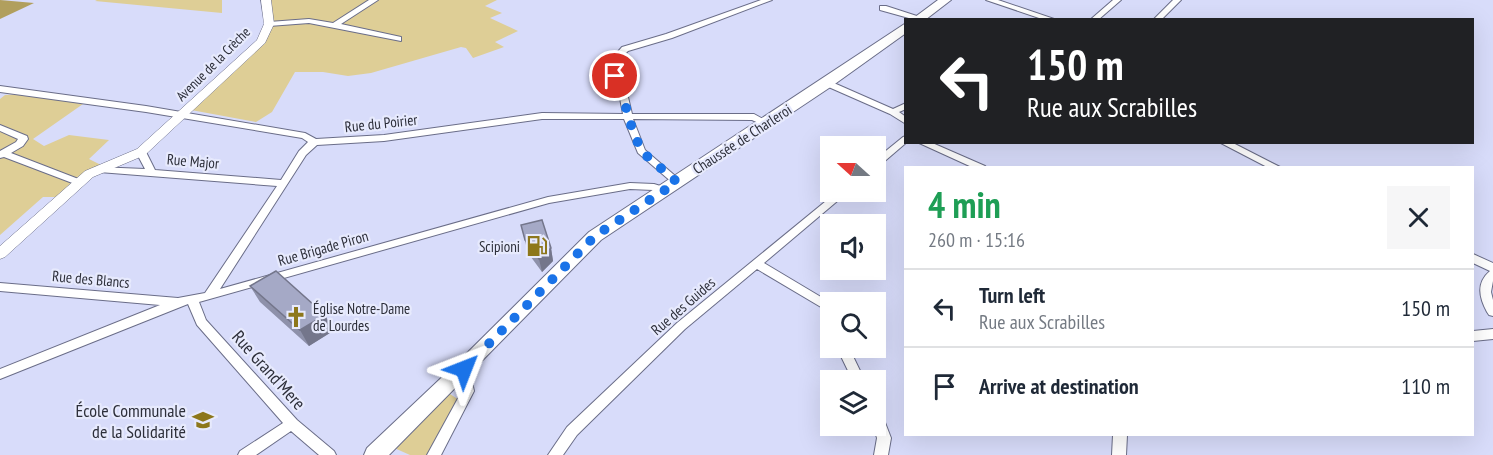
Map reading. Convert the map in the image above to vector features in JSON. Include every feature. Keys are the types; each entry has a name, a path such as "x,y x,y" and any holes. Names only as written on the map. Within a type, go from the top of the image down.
{"main road":[{"path":"919,18 945,0"},
{"name":"Chaussée de Charleroi","path":"375,455 464,369 595,236 767,124 904,28"}],"street":[{"name":"Avenue de la Crèche","path":"141,152 261,41 269,24 266,0"},
{"path":"334,25 374,0"},
{"path":"670,186 641,151 628,117 623,93 611,66 620,53 632,46 669,36 768,0"},
{"path":"990,0 1048,18"},
{"path":"1095,18 1117,0"},
{"path":"1158,18 1177,0"},
{"path":"884,8 915,18"},
{"path":"269,24 299,21 334,25 398,39"},
{"path":"827,83 893,112 904,120"},
{"name":"Rue du Poirier","path":"0,89 182,115 305,136 314,142 384,138 542,116 754,117 767,124"},
{"path":"893,112 904,107"},
{"path":"0,128 22,136 23,139 20,144 1,154"},
{"path":"886,156 904,141"},
{"path":"208,296 302,153 314,142"},
{"path":"926,144 977,166"},
{"path":"1227,144 1273,166"},
{"path":"0,254 78,182 99,169 141,152 152,173"},
{"path":"1,154 78,182"},
{"name":"Rue Major","path":"99,169 284,183"},
{"name":"Rue Brigade Piron","path":"0,374 186,301 549,200 630,186 670,186"},
{"name":"Rue des Guides","path":"555,455 572,430 681,326 831,202"},
{"path":"1474,258 1493,268"},
{"path":"757,264 820,302"},
{"path":"1493,274 1486,280 1484,288 1486,301 1493,312"},
{"name":"Rue des Blancs","path":"0,287 186,301"},
{"name":"Rue Grand'Mere","path":"186,301 201,322 292,424 329,455"},
{"path":"1474,336 1493,334"},
{"path":"434,455 468,391 464,369"},
{"path":"245,455 292,424"},
{"path":"881,455 883,436"},
{"path":"1119,455 1120,436"}],"shaded area":[{"path":"0,0 34,3 0,19"},
{"path":"97,0 222,0 222,13 95,1"},
{"path":"270,0 497,0 485,6 502,13 490,18 518,31 495,42 504,47 473,58 466,48 461,47 371,73 348,76 323,72 295,72 272,112 256,122 191,110 269,30"},
{"path":"21,94 83,104 33,139 44,146 69,135 109,140 89,159 101,165 56,197 43,197 0,235 0,99 5,95"},
{"path":"450,394 459,400 427,455 410,455 392,447"}],"building":[{"path":"542,220 551,248 539,259 525,240 521,225"},
{"path":"276,271 325,315 300,330 250,286"}],"place":[{"name":"Scipioni","path":"537,246"},
{"name":"Église Notre-Dame de Lourdes","path":"296,317"},
{"name":"École Communale de la Solidarité","path":"203,420"}],"route":[{"path":"464,369 595,236 677,182 641,151 628,117 623,93 615,76"}]}
